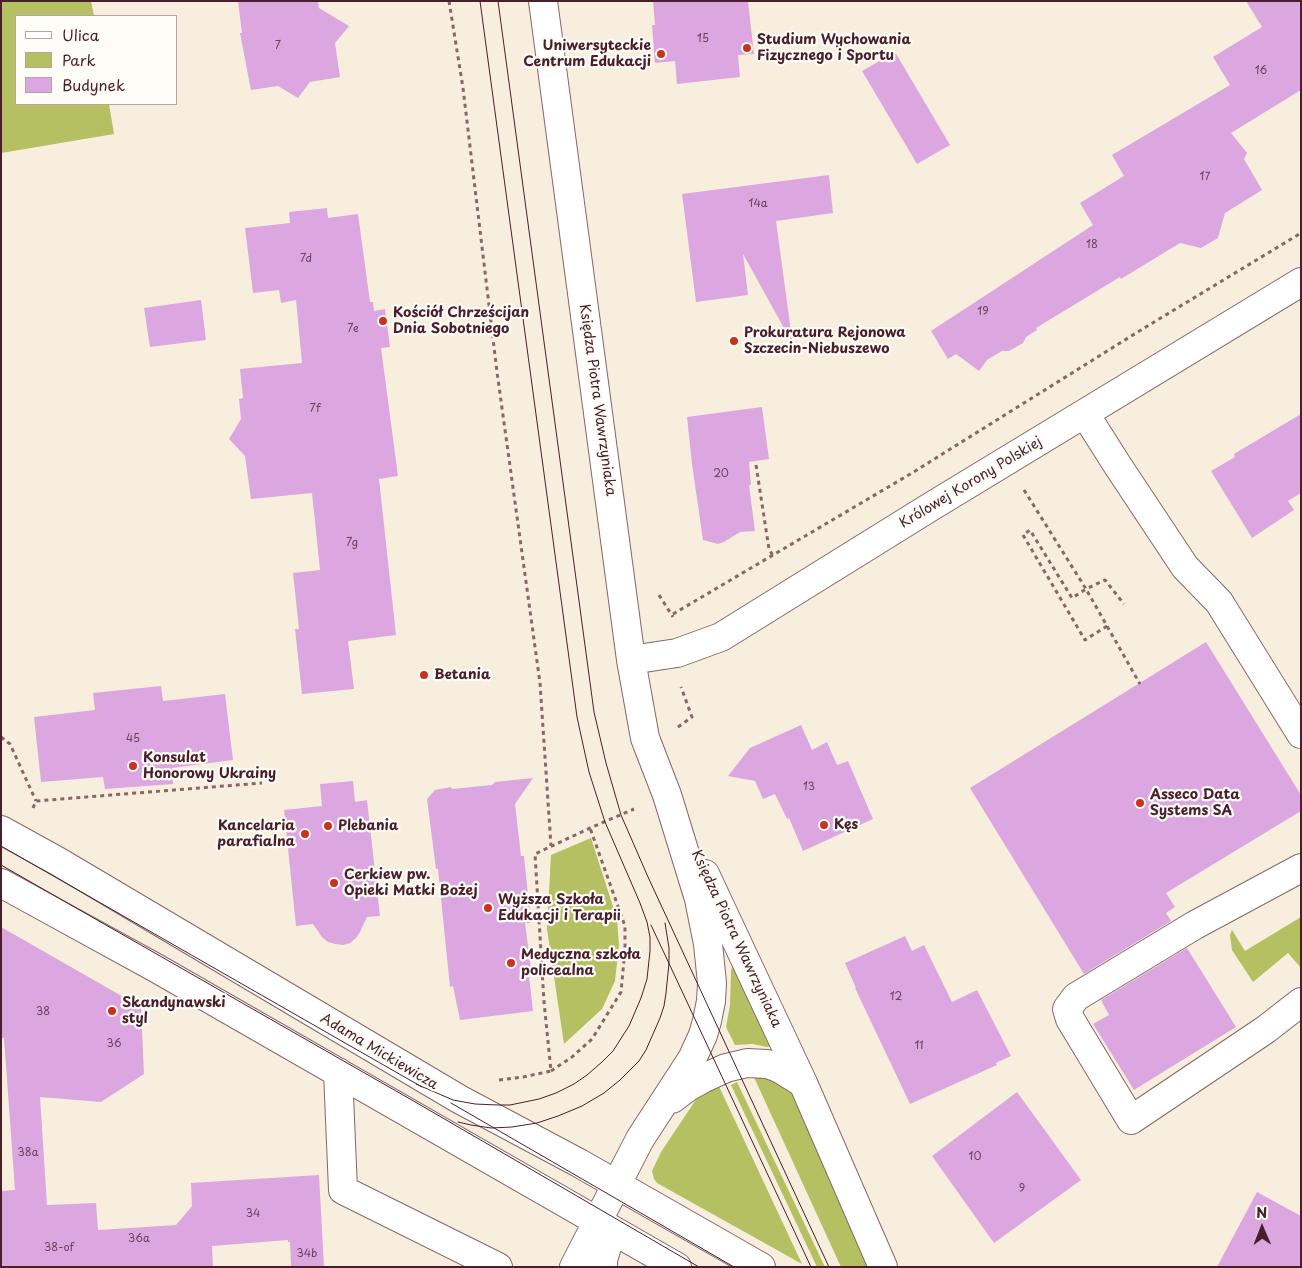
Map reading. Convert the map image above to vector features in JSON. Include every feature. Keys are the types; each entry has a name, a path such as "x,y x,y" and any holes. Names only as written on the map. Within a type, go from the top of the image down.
{"street":[{"name":"Księdza Piotra Wawrzyniaka","path":"544,1 631,660 645,738 667,795 699,899 708,944 712,983 711,1001 703,1035 692,1059 640,1139 616,1184 605,1225"},
{"name":"Królowej Korony Polskiej","path":"631,660 677,653 721,637 932,506 1301,282"},
{"path":"1085,414 1185,567 1219,602 1301,734"},
{"name":"Księdza Piotra Wawrzyniaka","path":"667,795 680,819 803,1083 883,1267"},
{"name":"Adama Mickiewicza","path":"1,830 59,862 459,1099 579,1162 762,1267"},
{"path":"1301,868 1194,925 1076,997 1068,1009 1070,1019 1131,1120 1265,1030 1301,1002"},
{"path":"1,883 156,968 677,1267"},
{"name":"Księdza Piotra Wawrzyniaka","path":"658,1113 688,1087 719,1071 736,1065 747,1063 767,1064 782,1070 803,1083"},
{"path":"338,1072 343,1190 498,1267"},
{"path":"574,1267 605,1225"},
{"path":"603,1267 605,1225"}],"path":[{"path":"449,1 463,88 504,430 540,683 551,846"},
{"path":"673,615 912,473 1301,233"},
{"path":"1007,462 1086,589 1140,684"},
{"path":"756,465 769,549 773,556"},
{"path":"1106,626 1085,640 1023,535 1030,530 1072,598 1104,580 1124,604"},
{"path":"1,737 10,744 36,801 31,812"},
{"path":"36,801 262,783"},
{"path":"551,1071 544,1002 535,854 636,808"},
{"path":"499,1080 551,1071 572,1057 592,1039 621,992 625,926 590,828"}],"green space":[{"path":"1,1 91,1 94,15 15,15 15,105 109,105 114,134 1,153"},
{"path":"591,838 617,919 619,945 615,981 602,1009 564,1044 547,929 551,855"},
{"path":"1301,917 1301,968 1288,953 1253,982 1232,950 1230,935 1232,930 1245,951"},
{"path":"735,966 772,1046 735,1045 726,1027 730,1005 731,971 732,967"},
{"path":"753,1075 775,1081 794,1095 875,1267 841,1267"},
{"path":"716,1080 802,1264 657,1183 654,1179 652,1171 661,1152 697,1098 704,1089"},
{"path":"737,1082 825,1267 817,1267 731,1085"}],"building":[{"path":"238,1 318,1 319,8 349,26 335,43 340,77 310,82 298,98 278,86 251,90 240,33 242,33"},
{"path":"653,1 748,1 754,54 738,55 740,77 677,84 675,61 655,63 652,25 655,25"},
{"path":"1246,1 1301,1 1301,90 1231,133 1247,153 1244,159 1262,190 1225,213 1218,238 1201,248 1180,243 1036,328 1037,330 1026,337 1023,343 1009,351 1002,351 987,360 979,371 956,354 948,359 931,331 1093,225 1080,203 1124,176 1112,155 1230,85 1213,57 1262,27"},
{"path":"895,52 950,145 917,164 862,71"},
{"path":"829,175 833,213 776,221 792,339 790,339 743,254 748,295 696,302 682,194"},
{"path":"327,208 328,218 358,214 370,302 373,302 374,311 385,309 390,347 381,348 398,476 379,479 396,635 348,641 354,689 302,694 295,629 299,629 293,573 320,570 312,493 251,499 245,456 229,439 241,419 239,399 243,398 240,369 302,363 296,300 281,303 279,290 253,293 245,228 290,223 289,212"},
{"path":"201,300 206,340 150,347 144,308"},
{"path":"762,407 769,459 749,462 751,485 749,485 755,531 740,532 718,544 703,540 687,417"},
{"path":"1301,414 1301,493 1288,501 1294,510 1252,538 1211,471 1235,457 1234,454"},
{"name":"Asseco Data Systems SA","path":"1206,642 1301,795 1301,811 1166,893 1175,907 1166,913 1171,921 1084,974 970,788"},
{"path":"161,686 163,701 225,694 233,760 172,768 173,784 105,789 103,777 41,782 34,717 95,710 93,693"},
{"path":"801,725 812,750 827,742 837,765 848,761 873,819 803,851 789,818 787,819 775,794 763,799 755,781 728,776 750,748"},
{"name":"Wyższa Szkoła Edukacji i Terapii","path":"533,778 515,804 521,856 524,856 531,923 525,923 532,976 529,976 533,1011 460,1020 453,986 450,987 438,869 436,869 427,799 435,790 451,787 452,789 492,785 495,782"},
{"name":"Cerkiew pw. Opieki Matki Bożej","path":"353,781 355,802 367,800 380,916 367,917 356,938 350,943 343,945 328,942 313,924 296,926 284,810 322,806 320,784"},
{"path":"1,927 141,1007 144,1074 101,1102 40,1097 47,1205 96,1203 98,1230 176,1225 192,1206 191,1183 319,1175 324,1267 291,1267 290,1242 288,1240 212,1246 213,1267 1,1267 1,1191 15,1190 4,1038 1,1038"},
{"path":"905,936 912,951 924,945 952,1002 977,990 1011,1056 996,1063 997,1065 910,1104 845,963"},
{"path":"1187,948 1236,1027 1134,1090 1093,1024 1109,1015 1101,1000"},
{"path":"1017,1092 1081,1180 994,1243 932,1156"},
{"path":"1257,1192 1301,1216 1301,1267 1217,1267"}],"tram line":[{"path":"416,1084 453,1100 475,1104 498,1105 510,1105 539,1099 574,1084 587,1075 613,1051 629,1026 647,979 650,951 647,922 605,822 589,772 577,717 480,1"},
{"path":"498,1 594,712 606,763 621,815 648,877 829,1267"},
{"path":"1,846 422,1087"},
{"path":"1,865 699,1267"},
{"path":"458,1122 491,1128 537,1123 582,1106 604,1093 620,1080 639,1061 646,1050 664,1006 669,963 665,923"},
{"path":"651,925 811,1267"},
{"path":"451,1103 734,1267"}],"place":[{"name":"Studium Wychowania Fizycznego i Sportu","path":"747,48"},
{"name":"Uniwersyteckie Centrum Edukacji","path":"661,54"},
{"name":"Kościół Chrześcijan Dnia Sobotniego","path":"383,321"},
{"name":"Prokuratura Rejonowa Szczecin-Niebuszewo","path":"734,341"},
{"name":"Betania","path":"424,675"},
{"name":"Konsulat Honorowy Ukrainy","path":"133,766"},
{"name":"Asseco Data Systems SA","path":"1140,803"},
{"name":"Kęs","path":"824,825"},
{"name":"Plebania","path":"328,826"},
{"name":"Kancelaria parafialna","path":"305,834"},
{"name":"Cerkiew pw. Opieki Matki Bożej","path":"334,883"},
{"name":"Wyższa Szkoła Edukacji i Terapii","path":"488,908"},
{"name":"Medyczna szkoła policealna","path":"511,963"},
{"name":"Skandynawski styl","path":"112,1011"}]}
